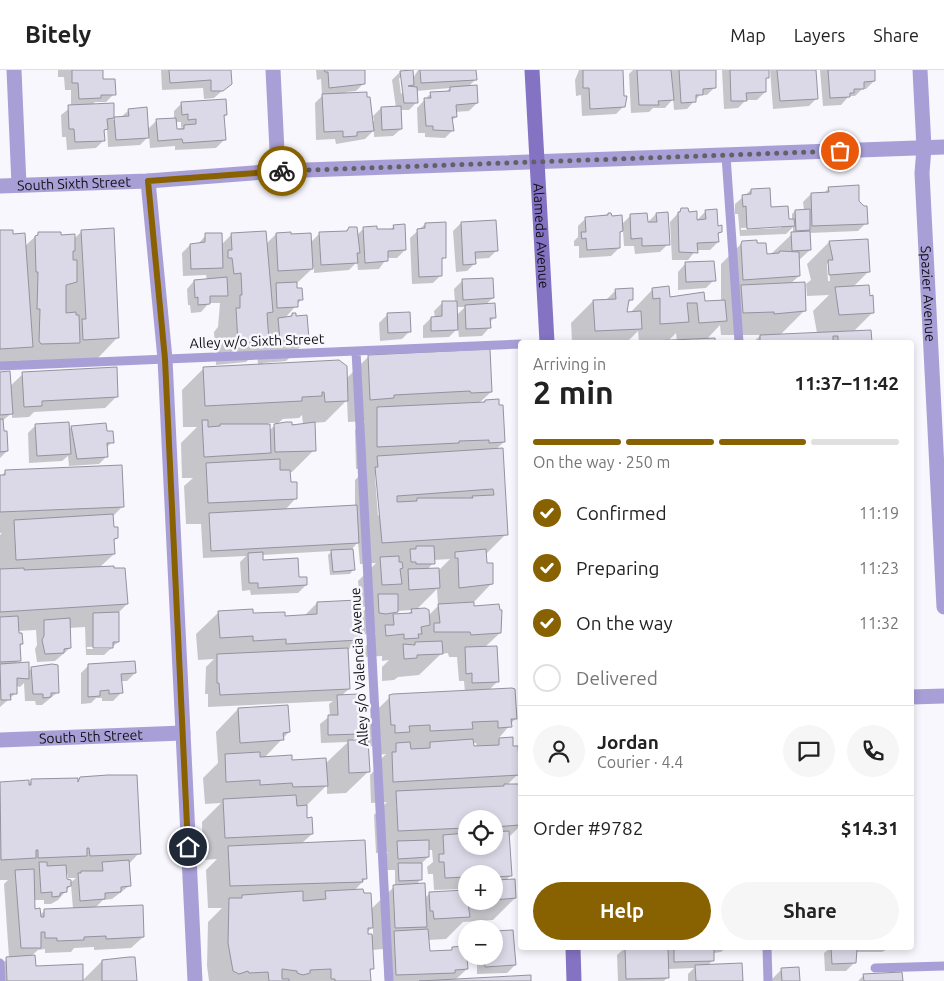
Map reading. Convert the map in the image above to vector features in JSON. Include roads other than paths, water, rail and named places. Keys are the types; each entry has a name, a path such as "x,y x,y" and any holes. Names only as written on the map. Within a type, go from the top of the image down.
{"street":[{"path":"14,70 19,185"},
{"path":"273,70 278,171"},
{"name":"Alameda Avenue","path":"532,70 547,340"},
{"name":"Spazier Avenue","path":"920,70 924,148 922,173 944,607"},
{"name":"South Sixth Street","path":"0,186 148,181 278,171 726,156 944,146"},
{"path":"148,181 165,359 195,981"},
{"path":"914,697 944,696"},
{"name":"South 5th Street","path":"0,740 183,732"},
{"path":"573,950 574,981"}],"lane":[{"path":"726,156 739,340"},
{"name":"Alley w/o Sixth Street","path":"0,366 518,344"},
{"name":"Alley s/o Valencia Avenue","path":"361,351 389,981"},
{"path":"767,950 768,981"},
{"path":"0,963 1,981"},
{"path":"876,968 944,966"}]}
